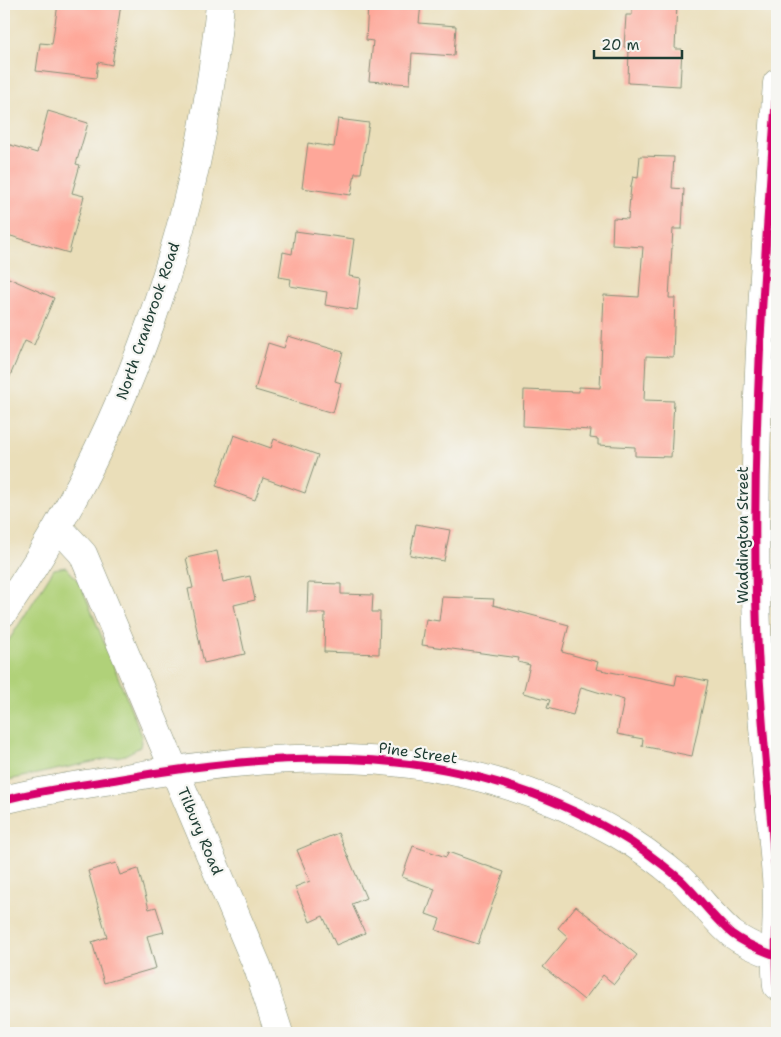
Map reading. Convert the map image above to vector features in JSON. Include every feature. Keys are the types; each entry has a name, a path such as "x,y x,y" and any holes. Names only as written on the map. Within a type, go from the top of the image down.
{"street":[{"name":"North Cranbrook Road","path":"4,612 58,527 120,404 164,285 186,201 204,118 220,4"},
{"name":"Waddington Street","path":"777,83 762,338 756,596 762,722 776,881 777,986"},
{"name":"Tilbury Road","path":"58,527 83,554 258,968 279,1033"},
{"name":"Pine Street","path":"4,800 173,769 242,760 332,757 405,763 482,777 575,812 616,833 651,855 680,879 732,933 776,955"}],"green space":[{"path":"66,567 80,583 142,736 140,747 125,755 4,781 4,648 54,569"}],"building":[{"path":"58,4 121,4 112,65 98,62 96,78 36,71 40,43 52,44"},
{"path":"368,4 421,4 419,23 456,26 454,56 412,53 410,84 369,81 373,41 366,40"},
{"path":"632,4 677,4 675,49 682,49 680,86 628,83 629,48 624,47 626,15 632,15"},
{"path":"48,111 88,123 76,164 80,165 72,193 84,196 69,253 4,234 4,143 37,153"},
{"path":"338,119 369,123 361,173 355,173 351,195 302,188 308,143 334,147"},
{"path":"640,156 674,157 672,188 684,189 682,229 673,229 669,298 675,298 673,357 646,356 644,400 674,401 671,457 635,456 635,447 598,445 598,439 590,438 591,430 523,426 524,390 579,392 579,387 600,388 604,295 639,297 643,247 612,245 613,218 628,219 631,186 633,177 638,178"},
{"path":"295,231 354,239 349,276 361,278 357,310 325,305 327,292 290,286 291,279 279,277 283,252 292,254"},
{"path":"4,276 54,298 34,345 25,341 4,390"},
{"path":"288,336 343,352 335,381 341,383 333,413 255,390 268,343 284,348"},
{"path":"234,435 271,448 274,439 318,455 305,493 263,478 255,500 216,486"},
{"path":"416,524 450,530 444,561 410,555"},
{"path":"217,551 223,582 250,576 255,600 234,605 245,654 204,663 188,589 193,588 186,558"},
{"path":"308,583 341,584 341,594 373,595 372,612 380,612 379,654 324,652 325,613 307,613"},
{"path":"442,597 494,599 493,605 569,625 562,652 598,662 596,669 675,685 677,675 708,681 692,756 642,746 643,739 617,734 624,700 581,687 573,715 547,708 550,700 523,693 530,665 518,662 519,658 422,645 426,619 439,621"},
{"path":"338,833 366,898 352,904 365,933 336,945 323,916 310,922 295,887 310,881 297,850"},
{"path":"413,846 446,857 448,852 504,872 478,944 436,930 440,919 426,914 435,889 402,877"},
{"path":"116,863 120,875 138,869 149,909 156,907 164,932 147,936 156,968 104,983 92,942 107,937 88,871"},
{"path":"576,906 637,955 614,984 603,975 584,1000 543,967 568,937 558,928"}],"cycle path":[{"path":"777,83 760,339 755,532 759,666 777,891 777,986"},
{"path":"4,800 32,793 183,769 247,762 310,758 373,760 435,768 496,782 557,803 616,833 649,854 680,879 732,934 742,941 777,956"}]}
